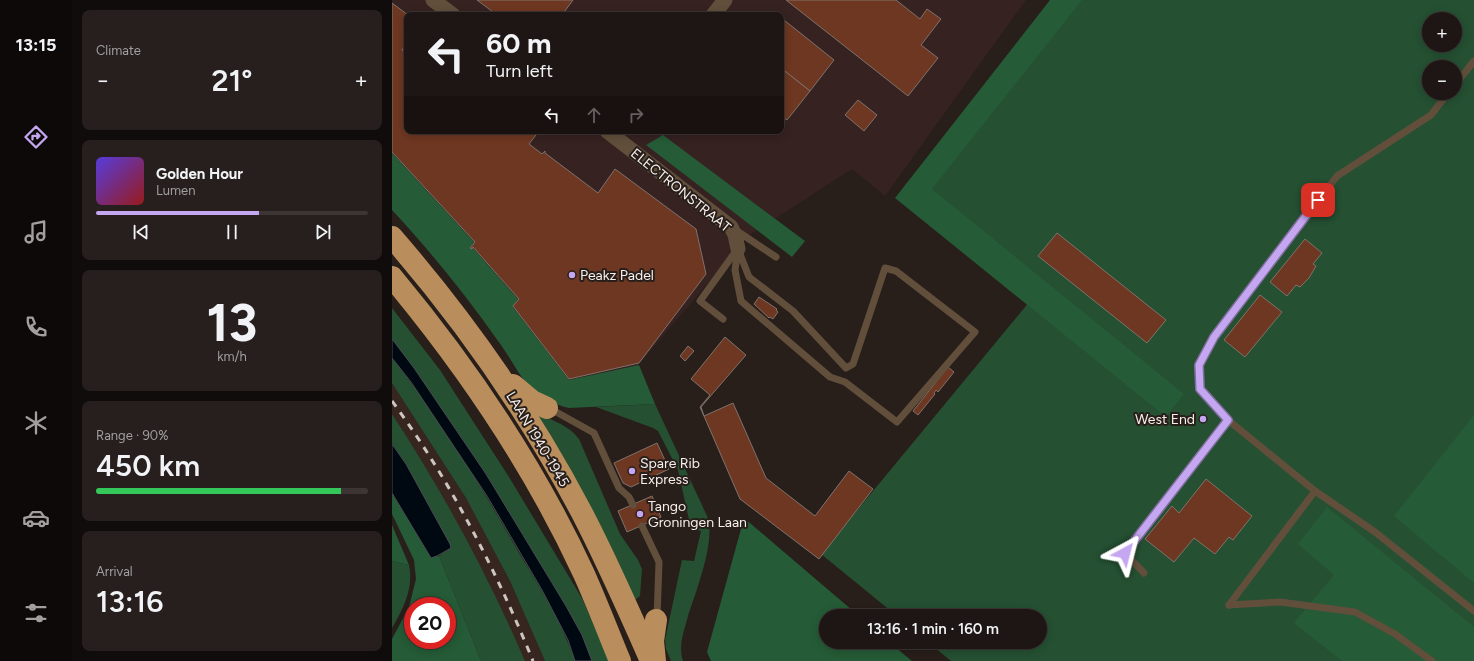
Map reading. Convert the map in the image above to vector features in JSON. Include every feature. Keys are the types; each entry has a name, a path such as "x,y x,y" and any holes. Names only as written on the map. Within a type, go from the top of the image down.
{"highway":[{"name":"LAAN 1940-1945","path":"392,237 454,312 532,426 582,513 651,661"},
{"name":"LAAN 1940-1945","path":"392,277 458,361 528,471 584,574 620,661"},
{"path":"491,365 532,401 547,408"},
{"path":"655,661 653,641 656,620"}],"street":[{"path":"433,0 449,12"},
{"path":"715,12 725,0"},
{"name":"ELECTRONSTRAAT","path":"616,134 731,227 735,235 738,249"}],"lane":[{"path":"1462,76 1474,61"},
{"path":"1442,100 1431,114 1337,176 1214,337 1199,365 1200,389 1228,420 1316,491 1375,532 1474,611"},
{"path":"731,227 776,257"},
{"path":"738,249 749,278 793,311 846,368 853,364 885,268 896,271 975,332 897,422 845,382 830,377 741,301 735,270 738,249"},
{"path":"723,319 700,301 738,249"},
{"path":"547,408 594,433 619,488 629,497 632,505"},
{"path":"1144,573 1125,553 1228,420"},
{"path":"1316,491 1229,605 1280,602 1355,612 1395,634 1432,661"},
{"path":"642,526 659,562 656,620"}],"shaded area":[{"path":"392,0 1026,0 885,196 852,169 748,236 635,369 549,396 392,177"},
{"path":"392,339 414,368 486,474 566,606 582,635 592,661 575,661 568,640 542,590 487,496 411,382 392,358"},
{"path":"392,383 466,498 510,581 545,661 525,661 487,579 433,480 392,414"},
{"path":"392,444 406,464 450,544 451,548 437,556 431,558 392,493"}],"green space":[{"path":"1050,0 1082,0 932,189 1184,394 1166,417 895,198"},
{"name":"West End","path":"1070,0 1474,0 1474,661 951,661 936,649 1047,649 1047,609 888,609 821,554 1044,284 921,183"},
{"path":"663,135 805,241 792,257 646,145"},
{"path":"392,153 474,242 470,248 473,248 518,299 513,307 569,380 639,365 655,404 569,408 548,400 533,390 460,290 434,257 392,210"},
{"path":"392,308 440,370 509,477 583,600 609,661 592,661 582,635 566,606 486,474 414,368 392,339"},
{"path":"392,358 442,426 487,498 548,602 563,631 575,661 545,661 510,581 466,498 392,383"},
{"path":"655,404 708,518 709,540 707,553 682,638 681,649 683,661 671,661 666,649 665,640 682,560 694,561 701,531 691,529 678,470 658,431 596,407"},
{"path":"534,410 569,429 579,439 620,534 638,560 642,569 640,596 635,600"},
{"path":"392,414 429,473 464,534 496,597 525,661 481,661 439,556 450,548 450,544 406,464 392,443"},
{"path":"1474,415 1474,583 1394,516"},
{"path":"392,493 431,557 439,556 455,597 412,597 416,579 414,560 392,514"},
{"path":"1327,507 1474,627 1474,661 1342,661 1294,623 1334,575 1298,544"},
{"path":"744,518 851,609 819,609 819,649 897,649 912,661 711,661 707,652"},
{"path":"392,525 409,565 392,561"},
{"path":"392,561 409,565 410,582 406,597 404,597 404,603 392,628"},
{"path":"456,598 481,661 392,661 392,639 404,616 404,649 456,649"}],"building":[{"path":"477,0 573,0 564,12 493,12"},
{"path":"786,0 896,0 920,19 927,9 941,19 921,45 938,58 908,96"},
{"path":"392,3 404,12 404,47 402,50 404,51 404,134 535,134 536,135 529,144 542,154 545,151 545,153 598,193 615,169 696,229 706,274 639,363 569,379 513,306 519,299 473,247 472,249 470,248 475,242 392,152"},
{"path":"784,20 834,60 810,91 784,70"},
{"path":"784,70 810,91 787,120 784,118"},
{"path":"858,100 877,115 864,131 845,115"},
{"path":"1057,233 1166,320 1147,343 1038,256"},
{"path":"1305,239 1322,253 1313,264 1316,266 1309,278 1300,287 1296,285 1287,296 1270,282"},
{"path":"1260,295 1282,312 1245,357 1224,340"},
{"path":"759,297 777,309 776,310 778,312 773,319 770,317 769,318 754,304"},
{"path":"725,337 746,355 701,407 704,416 700,407 710,395 691,379"},
{"path":"688,346 694,351 685,361 680,356"},
{"path":"948,367 954,372 938,392 936,390 934,393 935,394 918,415 913,411"},
{"path":"733,403 766,478 815,516 849,471 873,489 819,559 740,499 704,416"},
{"path":"657,443 669,469 631,487 623,483 614,463"},
{"path":"1206,479 1252,516 1233,540 1229,537 1215,554 1194,538 1174,562 1145,539 1172,506 1179,513"},
{"path":"652,496 661,517 627,532 618,511"}],"railway":[{"path":"392,401 433,462 470,526 504,593 533,661"}],"place":[{"name":"Peakz Padel","path":"572,275"},
{"name":"West End","path":"1203,419"},
{"name":"Spare Rib Express","path":"632,471"},
{"name":"Tango Groningen Laan","path":"640,514"}],"route":[{"path":"1125,553 1228,420 1200,389 1199,365 1214,337 1318,200"}]}
